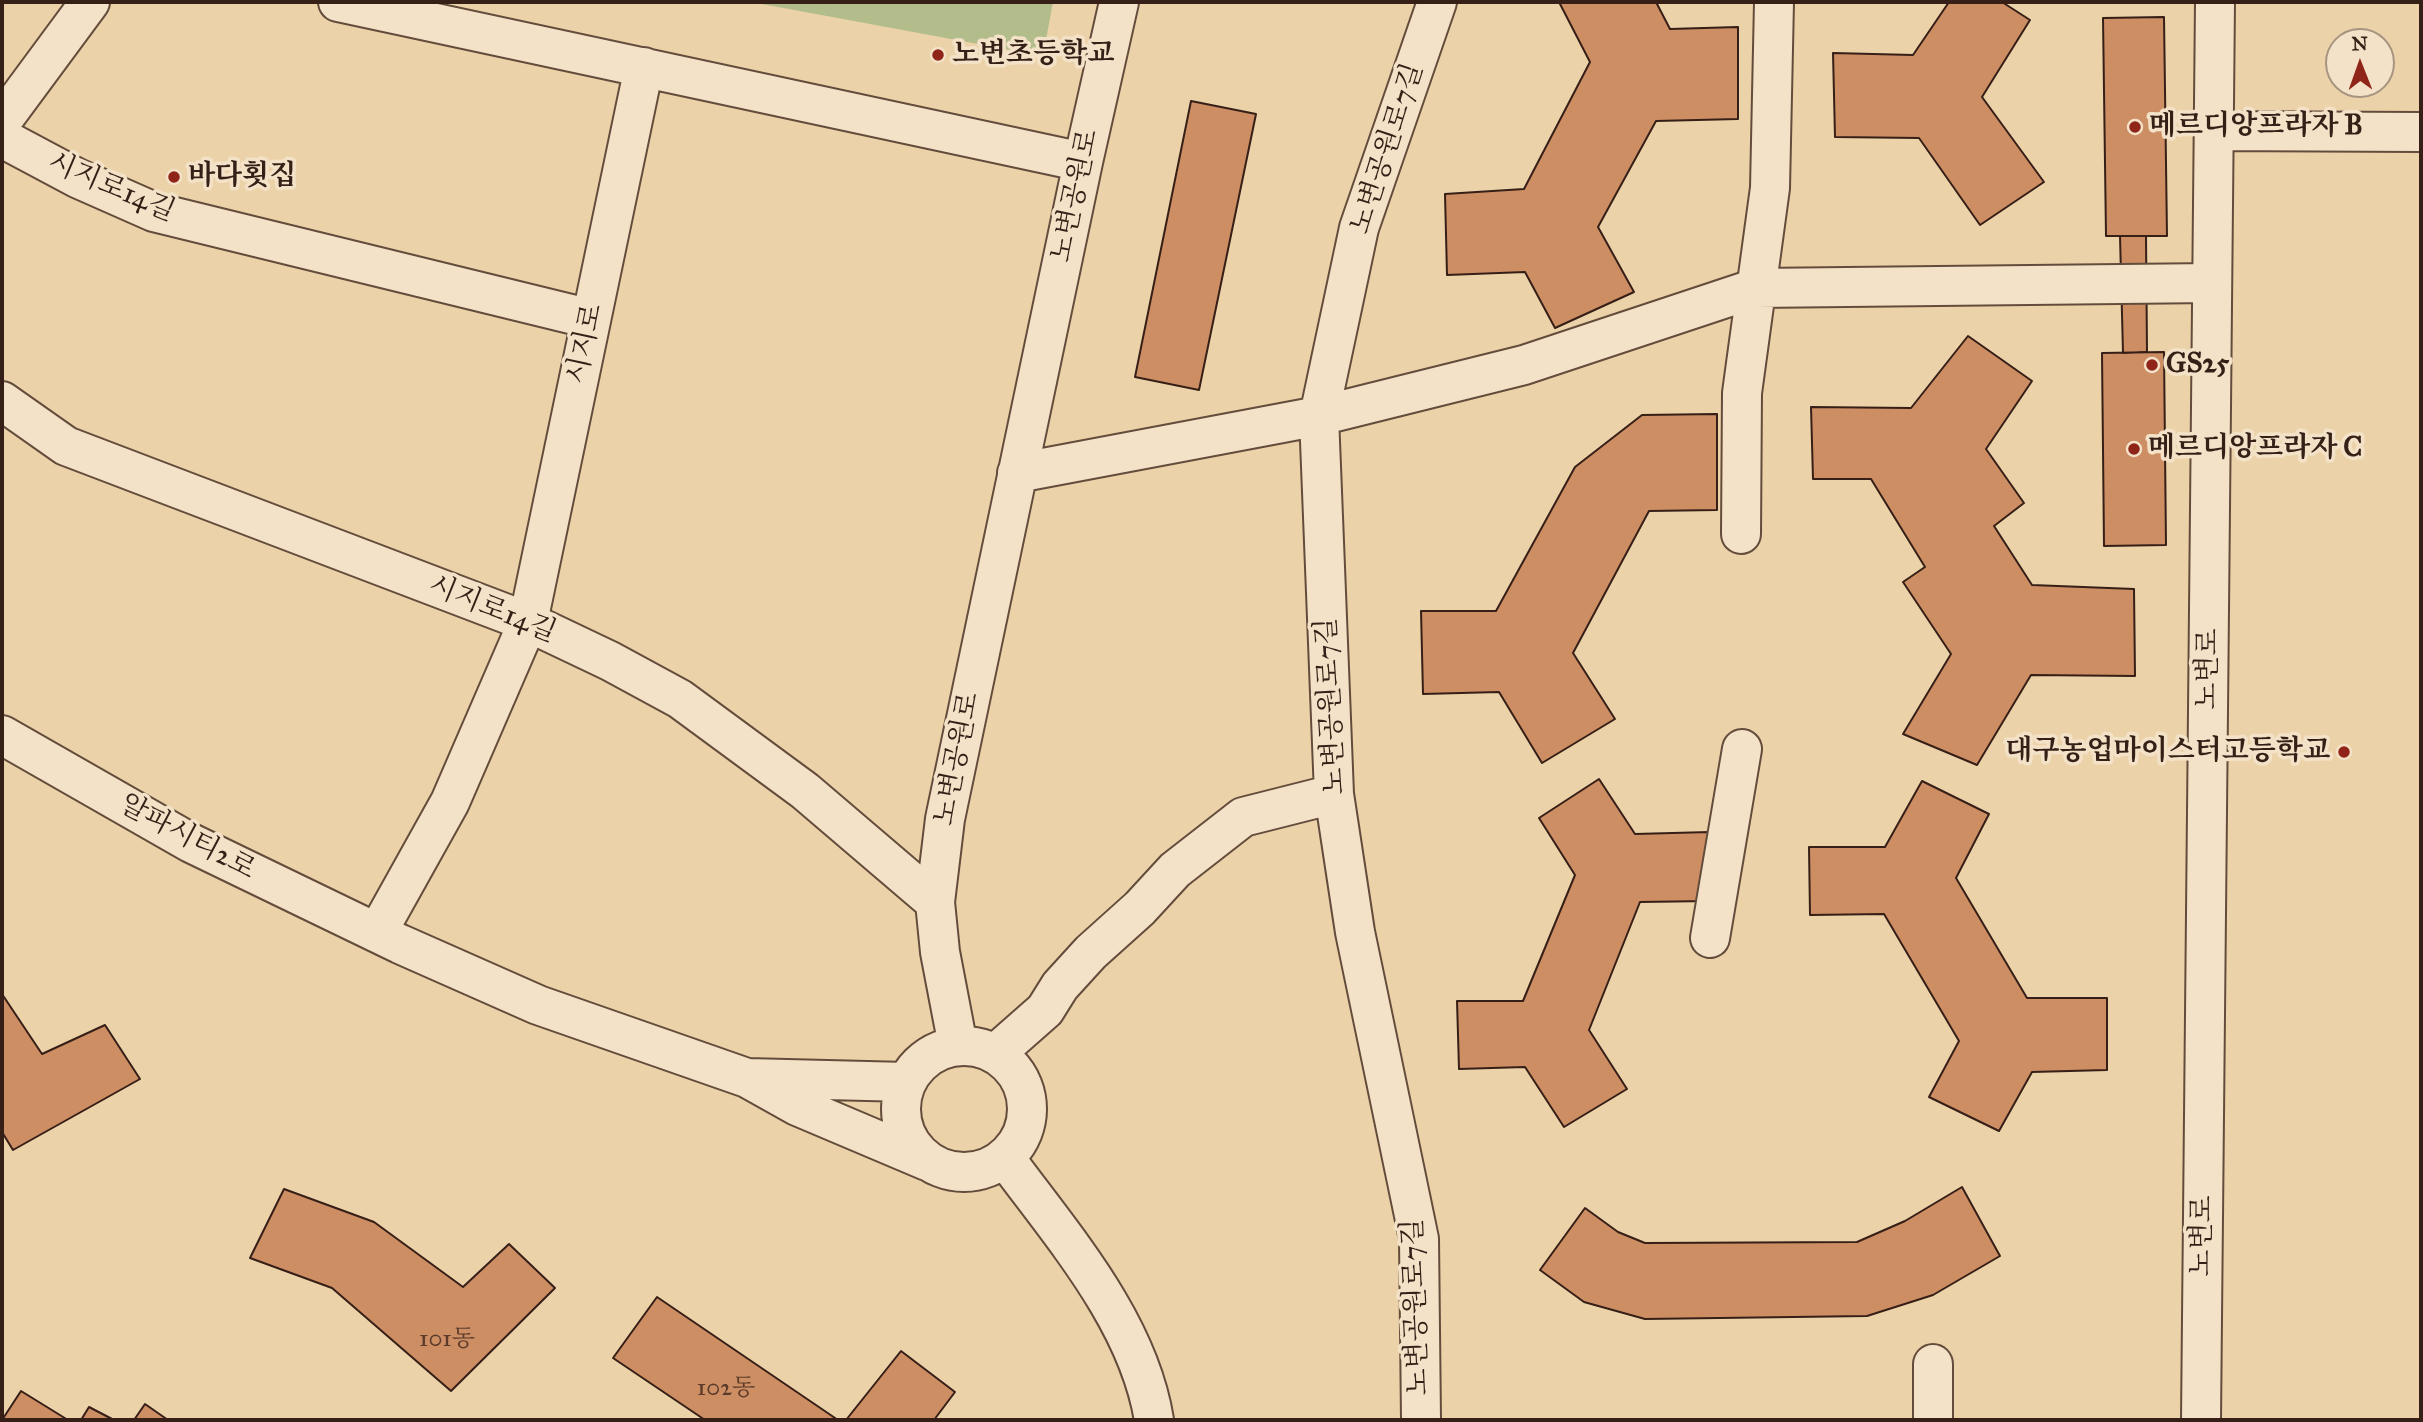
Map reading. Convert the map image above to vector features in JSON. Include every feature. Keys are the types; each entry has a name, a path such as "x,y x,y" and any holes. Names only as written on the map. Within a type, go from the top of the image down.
{"street":[{"path":"2,121 90,2"},
{"path":"338,2 1083,162"},
{"name":"노변공원로","path":"958,1046 940,952 935,902 945,819 1119,2"},
{"name":"노변공원로7길","path":"1421,1420 1419,1239 1355,932 1334,794 1319,416 1359,228 1437,2"},
{"path":"1741,534 1742,393 1770,188 1774,2"},
{"name":"노변로","path":"2202,1420 2215,2"},
{"name":"시지로","path":"528,622 644,66"},
{"path":"2214,131 2421,132"},
{"name":"시지로14길","path":"2,138 77,178 154,212 591,319"},
{"path":"1017,473 1319,416 1524,365 1756,289 2212,283"},
{"name":"시지로14길","path":"2,401 66,446 89,456 528,622 610,661 680,699 805,790 935,902"},
{"path":"377,933 450,802 528,622"},
{"name":"알파시티2로","path":"2,735 191,843 377,933 538,1005 747,1078"},
{"path":"1710,938 1742,749"},
{"path":"995,1054 1045,1010 1059,986 1091,952 1140,908 1175,870 1243,817 1334,794"},
{"path":"747,1078 797,1106 944,1169 965,1173 986,1168 1005,1158 1018,1142 1027,1122 1027,1102 1021,1082 1010,1065 995,1054 977,1047 958,1046 937,1052 919,1064 907,1082 901,1102 902,1124 911,1143 925,1159 944,1169"},
{"path":"747,1078 907,1082"},
{"path":"1005,1158 1117,1314 1134,1352 1154,1420"},
{"path":"1933,1364 1933,1420"}],"green space":[{"path":"751,2 1053,2 1043,56"}],"building":[{"path":"1559,2 1656,2 1670,29 1738,27 1738,119 1656,121 1598,227 1634,292 1555,328 1525,272 1447,275 1445,194 1524,189 1590,62"},
{"path":"1949,2 2002,2 2030,20 1982,97 2044,182 1980,225 1919,138 1835,137 1833,53 1913,55"},
{"name":"메르디앙프라자 B","path":"2164,17 2167,236 2106,236 2103,18"},
{"path":"1191,101 1256,114 1199,390 1135,377"},
{"path":"2120,236 2146,236 2147,352 2123,353"},
{"path":"1968,336 2032,381 1986,449 2024,503 1994,526 2032,585 2134,589 2135,676 2031,675 1977,765 1903,734 1951,654 1903,582 1925,567 1871,479 1813,479 1811,407 1911,408"},
{"name":"메르디앙프라자 C","path":"2164,352 2166,545 2104,546 2102,353"},
{"path":"1717,414 1717,510 1649,511 1573,653 1615,719 1542,763 1499,692 1423,694 1421,611 1496,611 1575,467 1642,415"},
{"path":"1599,779 1635,834 1710,832 1709,901 1640,902 1589,1030 1627,1089 1564,1127 1525,1067 1459,1069 1457,1001 1523,1001 1575,875 1539,818"},
{"path":"1922,781 1989,814 1956,878 2027,998 2107,998 2107,1070 2032,1072 1999,1131 1929,1097 1959,1041 1884,914 1810,915 1809,847 1885,847"},
{"path":"2,994 42,1054 105,1025 140,1079 13,1150 2,1132"},
{"path":"1962,1187 2000,1256 1933,1295 1867,1316 1645,1319 1584,1302 1540,1270 1585,1208 1618,1232 1645,1243 1857,1242 1905,1221"},
{"path":"284,1189 374,1222 463,1287 509,1244 555,1288 451,1391 332,1288 250,1258"},
{"path":"657,1297 838,1420 705,1420 613,1358"},
{"path":"901,1351 955,1392 934,1420 846,1420"},
{"path":"21,1391 68,1420 2,1420"},
{"path":"145,1404 168,1420 134,1420"},
{"path":"89,1407 114,1420 81,1420"}],"place":[{"name":"노변초등학교","path":"938,55"},
{"name":"메르디앙프라자 B","path":"2135,127"},
{"name":"바다횟집","path":"174,177"},
{"name":"GS25","path":"2152,365"},
{"name":"메르디앙프라자 C","path":"2134,449"},
{"name":"대구농업마이스터고등학교","path":"2344,752"}]}
